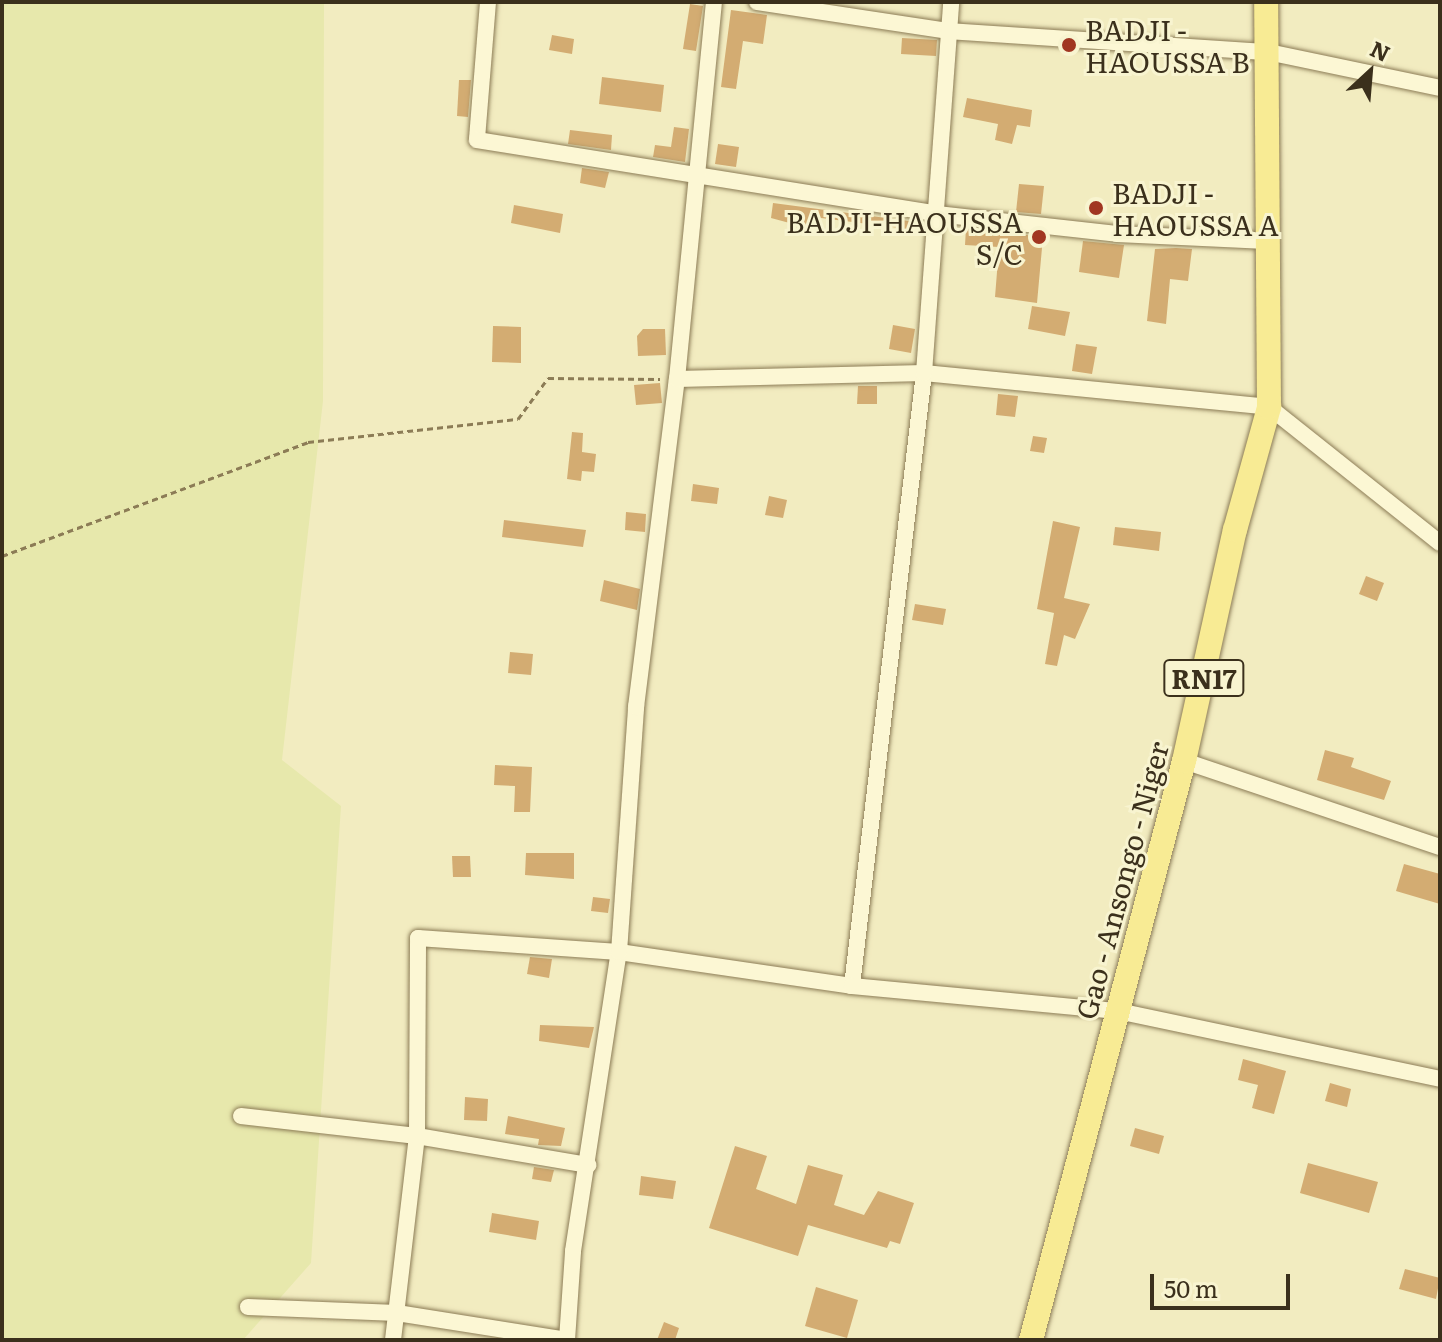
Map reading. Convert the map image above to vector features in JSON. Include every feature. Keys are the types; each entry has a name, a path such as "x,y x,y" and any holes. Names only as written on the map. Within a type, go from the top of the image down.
{"main road":[{"name":"Gao - Ansongo - Niger","path":"1031,1340 1184,761 1235,530 1269,407 1266,2"}],"street":[{"path":"488,2 477,140 693,179 937,214 1117,234 1267,241"},
{"path":"248,1307 397,1313 567,1340 573,1251 589,1165 619,952 636,707 677,379 693,179 714,2"},
{"path":"757,2 948,31 1268,52 1440,88"},
{"path":"852,986 924,373 951,2"},
{"path":"677,379 924,373 1269,407 1440,543"},
{"path":"1184,761 1440,847"},
{"path":"393,1340 417,1136 418,938 619,952 852,986 1118,1011 1440,1079"},
{"path":"241,1116 417,1136 589,1165"}],"path":[{"path":"2,556 308,442 518,419 548,378 677,379"}],"green space":[{"path":"2,2 324,2 323,401 282,760 341,806 311,1263 243,1340 2,1340"}],"building":[{"path":"690,4 703,6 696,51 683,49"},
{"path":"731,10 767,15 763,44 743,41 736,89 721,87"},
{"path":"552,35 574,39 572,54 549,50"},
{"path":"902,38 937,40 936,56 901,54"},
{"path":"602,77 664,85 661,112 599,104"},
{"path":"459,80 471,80 468,117 457,116"},
{"path":"967,98 1032,110 1030,127 1017,125 1012,144 995,140 998,124 963,117"},
{"path":"674,127 689,129 685,162 653,157 655,145 671,147"},
{"path":"570,130 612,135 611,150 568,144"},
{"path":"718,144 739,147 736,167 715,164"},
{"path":"582,168 609,172 605,188 580,183"},
{"path":"1019,184 1044,186 1041,214 1016,212"},
{"path":"773,203 924,223 923,231 821,218 820,227 797,225 771,218"},
{"path":"514,205 563,214 560,233 511,223"},
{"path":"966,228 1043,237 1037,303 995,297 999,247 965,245"},
{"path":"1083,241 1124,245 1119,278 1079,272"},
{"path":"1155,249 1192,249 1188,281 1170,279 1166,324 1147,321"},
{"path":"1032,306 1070,312 1065,336 1028,329"},
{"path":"893,325 915,329 911,353 889,349"},
{"path":"493,326 521,327 521,363 492,362"},
{"path":"643,329 665,329 666,355 638,356 637,336"},
{"path":"1076,344 1097,347 1092,374 1072,371"},
{"path":"660,383 662,403 636,405 634,385"},
{"path":"858,386 877,386 877,404 857,404"},
{"path":"998,394 1018,396 1015,417 996,415"},
{"path":"572,432 583,433 582,452 596,454 594,472 582,471 581,481 567,479"},
{"path":"1033,436 1047,438 1044,453 1030,451"},
{"path":"693,484 719,488 717,504 691,501"},
{"path":"769,496 787,500 783,518 765,515"},
{"path":"626,512 646,514 645,532 625,530"},
{"path":"504,520 586,530 583,547 502,537"},
{"path":"1053,521 1080,527 1064,598 1090,604 1075,639 1064,635 1057,666 1045,664 1054,613 1037,609"},
{"path":"1115,527 1161,532 1159,551 1113,545"},
{"path":"1366,576 1384,583 1377,601 1359,594"},
{"path":"604,580 640,589 637,610 600,601"},
{"path":"915,604 946,609 943,625 912,620"},
{"path":"510,652 533,654 531,675 508,673"},
{"path":"1325,750 1354,758 1351,767 1391,781 1384,800 1317,780"},
{"path":"495,765 532,767 530,812 514,812 515,786 494,785"},
{"path":"526,853 574,853 574,879 525,875"},
{"path":"452,856 470,856 471,877 453,877"},
{"path":"1404,864 1440,874 1440,904 1396,891"},
{"path":"593,897 610,899 608,913 591,911"},
{"path":"530,957 552,959 549,978 527,974"},
{"path":"540,1025 594,1027 589,1048 539,1041"},
{"path":"1243,1059 1286,1071 1274,1114 1252,1108 1258,1085 1238,1080"},
{"path":"1330,1083 1351,1089 1347,1107 1325,1101"},
{"path":"465,1097 488,1099 487,1121 464,1120"},
{"path":"508,1116 565,1128 561,1146 538,1145 539,1139 505,1134"},
{"path":"1135,1128 1164,1136 1159,1154 1130,1146"},
{"path":"735,1146 767,1156 756,1189 796,1204 808,1165 843,1175 834,1205 864,1215 878,1191 914,1203 900,1244 890,1241 887,1248 808,1225 798,1256 709,1228"},
{"path":"1308,1163 1378,1182 1369,1213 1300,1193"},
{"path":"534,1167 554,1170 551,1182 532,1179"},
{"path":"641,1176 676,1181 673,1199 639,1195"},
{"path":"492,1213 539,1221 536,1240 489,1232"},
{"path":"1405,1269 1440,1278 1436,1299 1399,1289"},
{"path":"816,1287 858,1300 847,1338 805,1326"},
{"path":"664,1322 679,1328 675,1340 657,1340"}],"place":[{"name":"BADJI - HAOUSSA B","path":"1069,45"},
{"name":"BADJI - HAOUSSA A","path":"1096,208"},
{"name":"BADJI-HAOUSSA S/C","path":"1039,237"}]}
